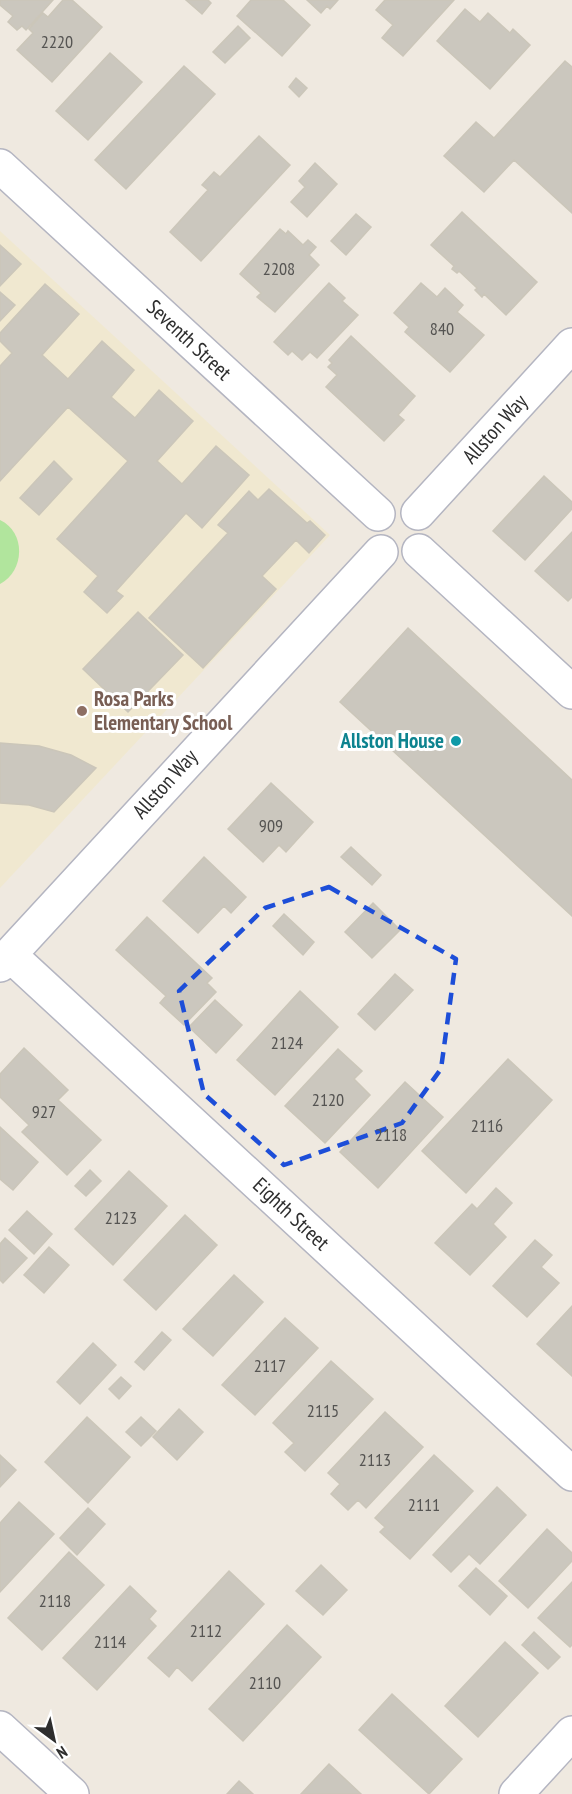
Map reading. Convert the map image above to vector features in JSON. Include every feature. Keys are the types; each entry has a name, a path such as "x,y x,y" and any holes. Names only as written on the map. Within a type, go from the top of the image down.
{"street":[{"name":"Seventh Street","path":"0,166 378,514"},
{"name":"Allston Way","path":"418,513 572,345"},
{"path":"398,505 409,507 418,513 424,521 426,532 419,551 410,557 389,558 374,544 373,523 378,514 387,507 398,505"},
{"path":"419,551 572,692"},
{"name":"Allston Way","path":"5,960 381,552"},
{"name":"Eighth Street","path":"5,960 572,1474"},
{"path":"0,1728 72,1794"},
{"path":"516,1794 572,1733"}],"highlighted area":[{"path":"329,887 456,959 441,1069 402,1123 284,1165 204,1094 179,991 265,908"}],"shaded area":[{"name":"Rosa Parks Elementary School","path":"0,231 330,535 0,888"}],"green space":[{"path":"0,520 14,533 19,552 14,570 0,584"}],"building":[{"path":"0,0 53,0 26,30 22,26 17,30 8,22 13,16 0,5"},
{"path":"63,0 72,0 102,27 52,82 17,50 33,33 29,29 43,13 48,17"},
{"path":"186,0 208,0 211,3 202,14"},
{"path":"251,0 283,0 310,25 282,56 237,16"},
{"path":"307,0 338,0 330,9 327,6 321,13"},
{"path":"385,0 454,0 403,56 382,38 393,25 376,10"},
{"path":"465,9 480,22 488,13 510,33 513,29 530,45 490,89 437,41"},
{"path":"238,26 250,38 225,63 213,52"},
{"path":"110,53 142,82 88,140 56,111"},
{"path":"565,61 572,67 572,213 514,160 484,192 444,156 476,122 494,138"},
{"path":"184,66 215,94 126,189 95,160"},
{"path":"296,78 307,88 299,97 289,87"},
{"path":"259,136 290,165 201,261 170,232 208,190 202,185 214,172 220,177"},
{"path":"315,163 337,184 307,217 291,202 305,187 299,181"},
{"path":"462,212 537,282 506,315 484,294 482,297 475,290 477,288 459,271 457,273 452,269 454,266 431,245"},
{"path":"356,214 371,227 346,255 331,241"},
{"path":"280,229 286,234 288,231 303,245 308,240 316,247 309,255 319,265 275,312 257,297 261,293 240,274"},
{"path":"0,245 21,264 0,286"},
{"path":"329,283 345,298 342,301 358,315 317,358 310,352 302,360 292,351 288,355 274,342"},
{"path":"421,283 437,297 445,288 463,305 457,312 484,335 450,372 405,332 409,327 394,313"},
{"path":"45,284 79,314 42,355 68,379 102,341 134,370 111,397 135,418 159,390 193,421 157,461 182,484 216,446 249,475 202,528 186,513 116,591 123,596 107,613 84,592 98,576 57,539 128,461 68,407 0,481 0,366 12,353 0,341 0,333"},
{"path":"0,292 15,305 0,321"},
{"path":"351,336 415,396 398,415 404,420 384,441 326,387 337,375 328,367 332,363 329,360"},
{"path":"54,461 72,479 39,515 20,498"},
{"path":"544,476 572,502 572,509 525,560 493,531"},
{"path":"269,489 307,523 310,521 325,535 309,553 296,540 262,576 276,589 203,668 149,618 228,533 218,525 249,491 258,500"},
{"path":"572,532 572,597 568,601 535,571"},
{"path":"138,612 183,655 128,712 83,669"},
{"name":"Allston House","path":"408,628 572,780 572,916 340,702"},
{"path":"0,743 39,746 71,755 96,768 54,812 29,805 0,803"},
{"path":"271,783 313,822 286,852 279,845 263,862 228,829"},
{"path":"351,847 381,875 372,885 341,857"},
{"path":"204,857 246,897 231,913 224,906 198,933 163,901"},
{"path":"373,903 400,930 372,958 345,932"},
{"path":"284,914 314,942 303,955 273,926"},
{"path":"147,917 212,978 207,983 216,992 184,1025 160,1003 166,996 116,950"},
{"path":"395,974 413,990 375,1030 358,1014"},
{"path":"300,991 338,1027 275,1095 237,1060"},
{"path":"215,1000 242,1025 216,1053 189,1027"},
{"path":"24,1048 68,1090 58,1100 101,1140 67,1175 22,1132 29,1125 0,1097 0,1074"},
{"path":"338,1049 362,1071 354,1079 370,1095 325,1143 285,1106"},
{"path":"508,1059 552,1100 466,1193 422,1151"},
{"path":"405,1082 443,1117 378,1188 340,1152"},
{"path":"0,1127 38,1162 13,1190 0,1179"},
{"path":"90,1170 101,1181 86,1196 75,1186"},
{"path":"129,1171 167,1206 113,1265 75,1229"},
{"path":"496,1188 512,1203 493,1224 506,1237 470,1275 435,1243 472,1204 477,1209"},
{"path":"27,1211 52,1234 34,1254 9,1230"},
{"path":"185,1215 217,1245 156,1310 124,1280"},
{"path":"5,1238 27,1258 3,1283 0,1280 0,1244"},
{"path":"535,1240 552,1255 541,1267 559,1283 527,1317 493,1286"},
{"path":"49,1247 69,1265 44,1293 24,1275"},
{"path":"234,1275 263,1302 213,1356 183,1329"},
{"path":"572,1306 572,1376 537,1344"},
{"path":"285,1318 318,1348 255,1415 222,1385"},
{"path":"162,1332 171,1340 144,1370 135,1362"},
{"path":"93,1343 116,1365 80,1404 57,1382"},
{"path":"331,1361 373,1399 305,1471 285,1452 294,1443 273,1423"},
{"path":"121,1377 131,1386 119,1399 109,1389"},
{"path":"179,1409 203,1432 177,1460 153,1437"},
{"path":"385,1412 423,1447 366,1508 358,1500 348,1510 331,1494 340,1484 328,1473"},
{"path":"87,1417 130,1457 88,1503 45,1462"},
{"path":"141,1417 156,1431 141,1446 126,1432"},
{"path":"0,1455 16,1470 0,1487"},
{"path":"434,1455 473,1491 410,1559 380,1532 385,1527 375,1518"},
{"path":"497,1487 526,1515 480,1564 469,1554 451,1572 433,1555"},
{"path":"19,1502 54,1534 0,1592 0,1523"},
{"path":"88,1508 105,1524 77,1555 60,1538"},
{"path":"547,1529 572,1553 572,1561 528,1608 499,1581"},
{"path":"69,1552 104,1585 42,1650 8,1618"},
{"path":"321,1565 347,1590 323,1615 296,1591"},
{"path":"476,1568 507,1596 490,1615 459,1586"},
{"path":"229,1571 264,1604 192,1681 177,1667 169,1677 148,1658"},
{"path":"572,1582 572,1645 570,1647 538,1618"},
{"path":"130,1586 156,1611 149,1619 156,1626 97,1690 63,1658"},
{"path":"287,1625 321,1657 243,1741 209,1709"},
{"path":"534,1632 560,1657 548,1669 522,1645"},
{"path":"505,1642 538,1673 478,1737 445,1706"},
{"path":"392,1694 462,1759 429,1794 359,1730"},
{"path":"329,1764 361,1794 301,1794"},
{"path":"239,1781 253,1794 227,1794"}],"place":[{"name":"Rosa Parks Elementary School","path":"82,711"},
{"name":"Allston House","path":"456,741"}]}
